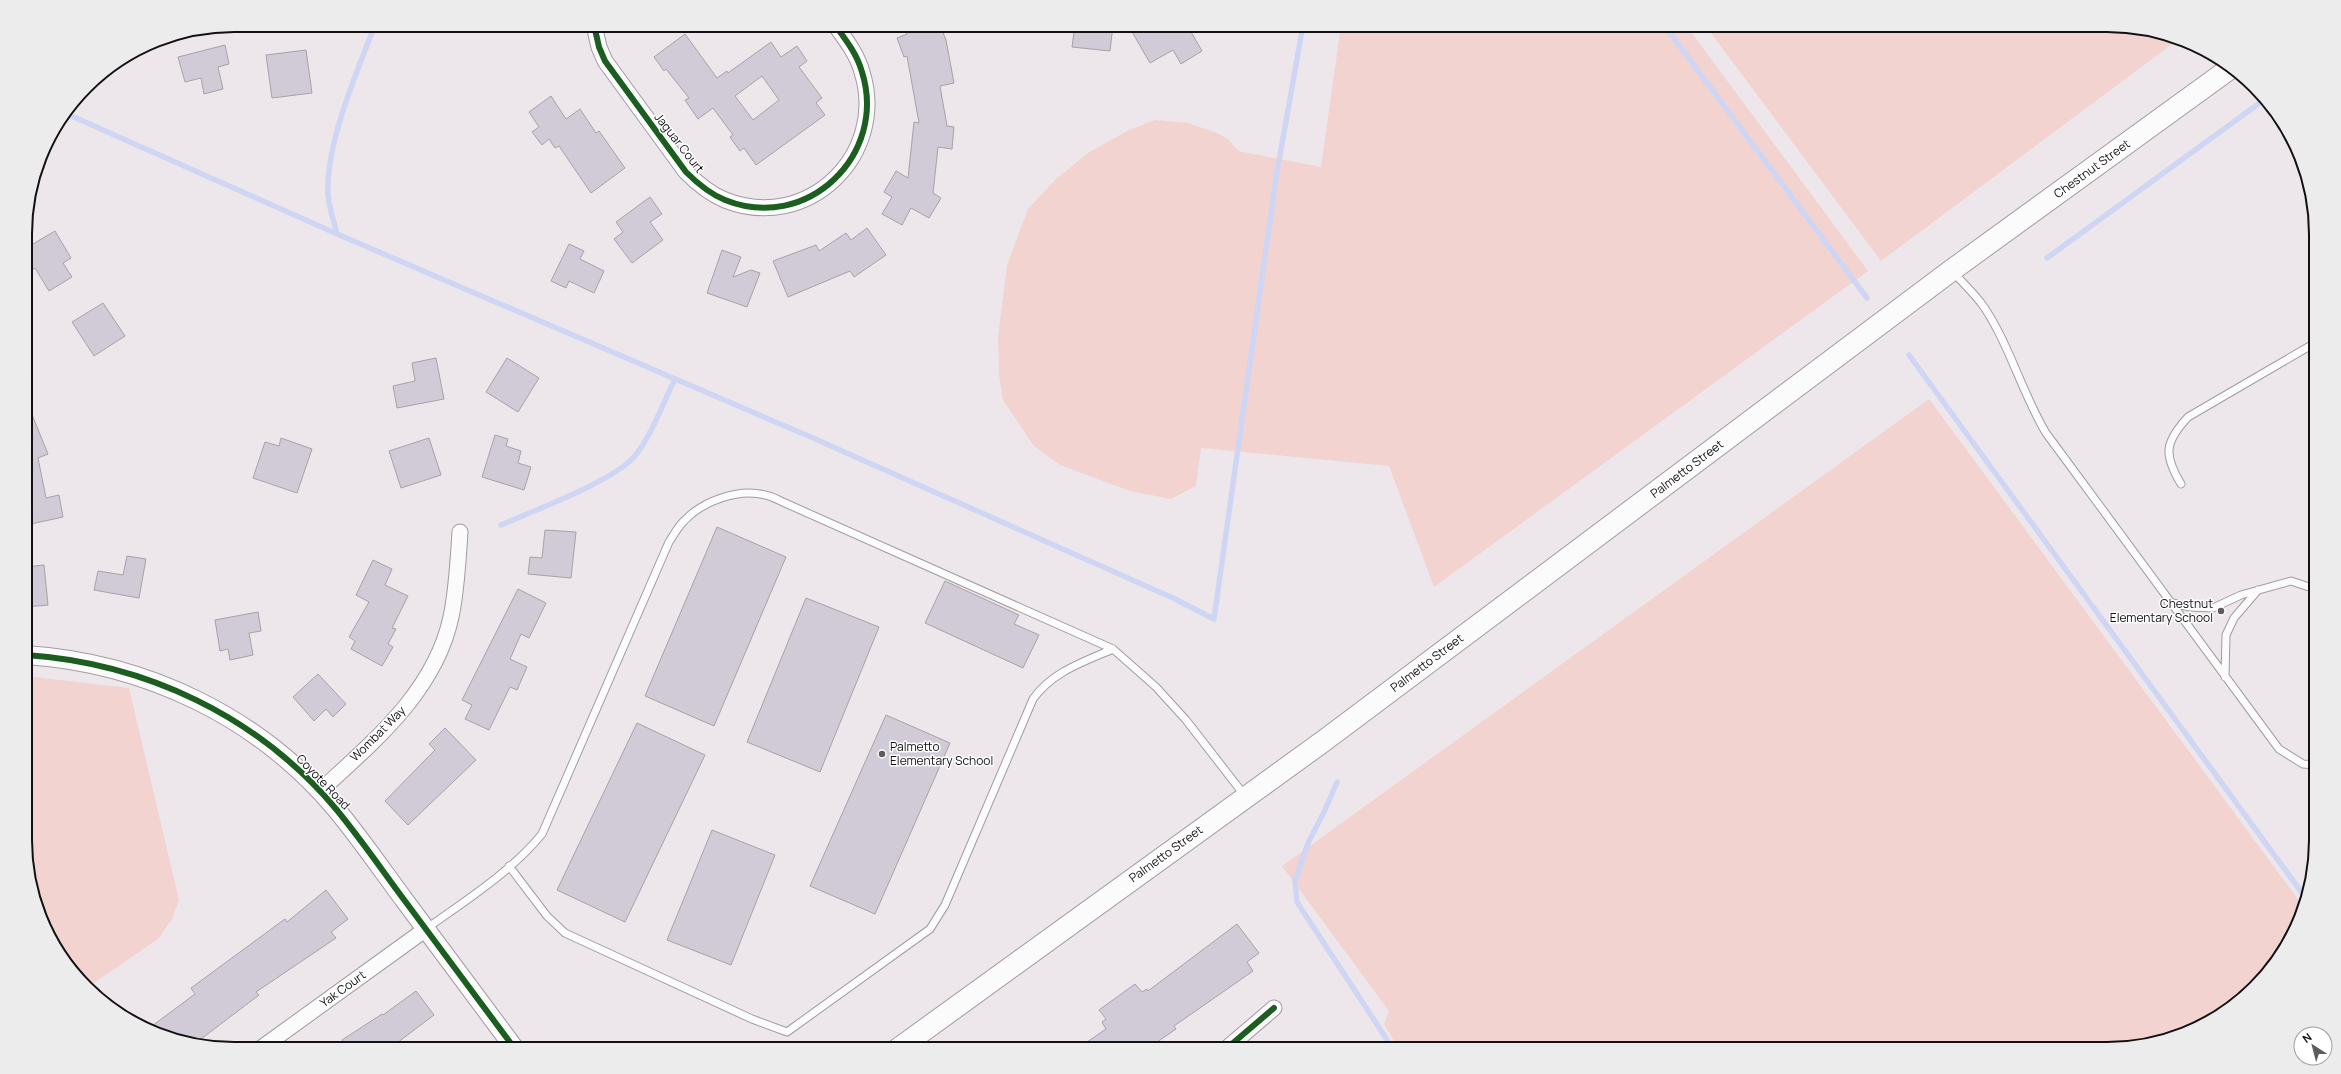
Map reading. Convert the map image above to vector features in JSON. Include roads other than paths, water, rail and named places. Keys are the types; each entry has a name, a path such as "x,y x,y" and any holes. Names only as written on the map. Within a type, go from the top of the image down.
{"main road":[{"name":"Chestnut Street","path":"1952,270 2226,71"},
{"name":"Palmetto Street","path":"908,1042 1246,797 1952,270"}],"street":[{"name":"Jaguar Court","path":"596,32 599,47 605,61 686,172 697,183 725,200 757,207 790,204 820,191 844,170 859,145 867,116 866,86 857,57 840,32"},
{"name":"Wombat Way","path":"320,791 388,728 409,703 426,677 440,648 451,618 458,575 460,532"},
{"name":"Coyote Road","path":"32,656 84,661 136,675 178,691 208,705 263,741 289,761 320,791 352,829 510,1042"},
{"name":"Yak Court","path":"270,1042 426,929"},
{"path":"1235,1042 1274,1008"}],"lane":[{"path":"1952,270 1983,306 2014,366 2031,407 2046,433 2168,602 2279,748 2303,764 2309,764"},
{"path":"2182,484 2174,472 2168,453 2173,433 2188,417 2309,346"},
{"path":"426,929 530,849 542,834 669,542 684,520 711,502 744,494 764,494 1113,649 1156,687 1186,720 1246,797"},
{"path":"2168,602 2190,607 2212,608 2258,590 2291,581 2309,586"},
{"path":"2225,677 2226,635 2234,618 2258,590"},
{"path":"509,866 539,907 565,933 752,1019 787,1032 930,929 945,905 1033,700 1042,687 1052,678 1113,649"}],"waterway":[{"path":"337,234 330,210 328,176 337,132 351,86 372,32"},
{"path":"71,116 337,234 813,438 1173,598 1214,619 1276,178 1302,32"},
{"path":"1669,32 1867,298"},
{"path":"2047,258 2260,103"},
{"path":"1909,355 2302,893"},
{"path":"501,525 572,495 609,476 624,466 634,457 646,440 675,379"},
{"path":"1337,782 1308,843 1295,881 1297,902 1388,1042"}],"place":[{"name":"Chestnut Elementary School","path":"2221,611"},
{"name":"Palmetto Elementary School","path":"882,754"}]}
